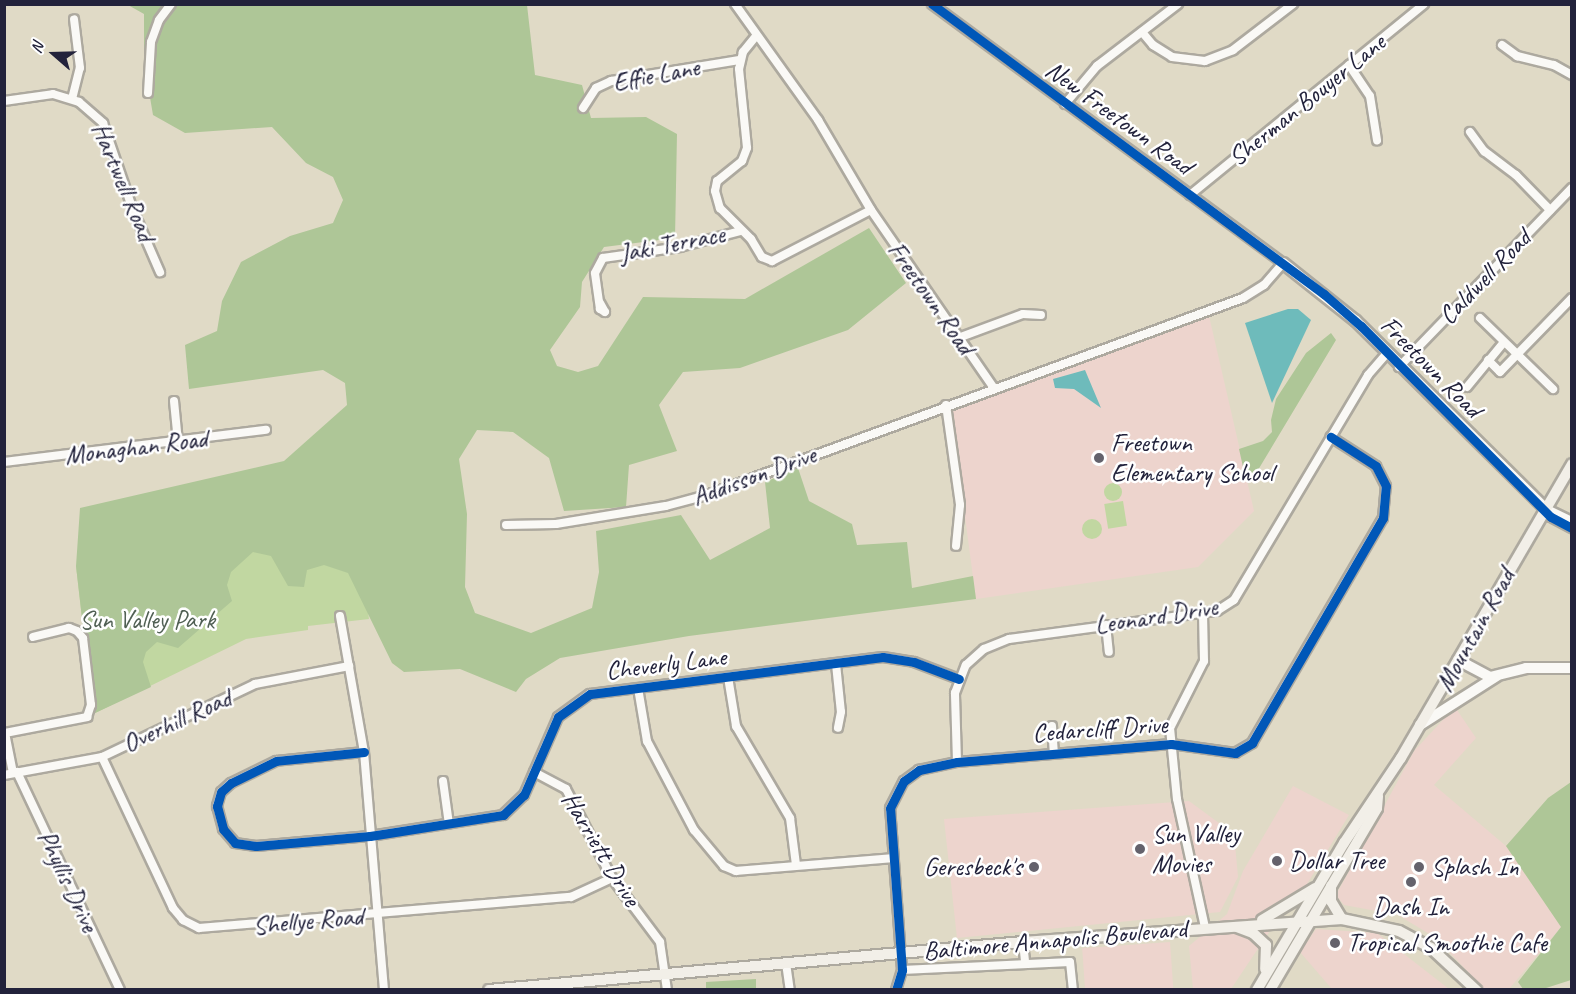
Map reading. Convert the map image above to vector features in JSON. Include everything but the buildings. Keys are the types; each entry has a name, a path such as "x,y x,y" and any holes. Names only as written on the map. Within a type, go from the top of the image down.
{"main road":[{"name":"Mountain Road","path":"1259,985 1369,803 1378,796 1544,507 1572,464"},
{"name":"Mountain Road","path":"1270,990 1377,808 1378,796"},
{"path":"1331,884 1331,901 1342,919"},
{"path":"1257,923 1319,885"},
{"name":"Baltimore Annapolis Boulevard","path":"489,990 1023,942 1298,920 1342,919 1399,931 1431,948 1476,990"},
{"path":"1231,925 1253,933 1266,945 1269,957 1259,985"}],"street":[{"path":"148,93 151,42 159,20 171,4"},
{"name":"Freetown Road","path":"735,4 818,120 871,210 994,388"},
{"name":"New Freetown Road","path":"933,4 1065,104 1283,263"},
{"path":"1065,104 1097,66 1178,4"},
{"path":"1142,32 1153,45 1172,57 1205,61 1233,50 1293,4"},
{"name":"Sherman Bouyer Lane","path":"1190,195 1424,4"},
{"path":"72,99 80,68 74,19"},
{"path":"740,231 720,208 715,191 720,176 742,161 747,148 738,90 739,60 756,36"},
{"path":"1502,45 1517,56 1554,65 1572,75"},
{"name":"Effie Lane","path":"583,108 596,88 611,81 739,60"},
{"path":"1349,65 1370,96 1377,140"},
{"name":"Hartwell Road","path":"4,101 53,94 72,99 89,108 103,123 133,210 160,272"},
{"path":"1470,132 1484,151 1516,175 1550,210"},
{"name":"Caldwell Road","path":"1399,367 1572,188"},
{"name":"Jaki Terrace","path":"600,303 595,273 603,258 680,246 740,231 751,239 762,257 772,261 871,210"},
{"path":"994,388 1243,298 1264,285 1283,263"},
{"name":"Freetown Road","path":"1283,263 1356,321 1399,367 1544,507"},
{"path":"1488,360 1500,372 1572,298"},
{"path":"958,338 1023,314 1041,315"},
{"path":"1480,318 1553,389"},
{"path":"1467,387 1504,342"},
{"name":"Leonard Drive","path":"957,762 954,710 959,680 974,657 996,643 1106,625 1203,614 1226,607 1242,591 1368,375 1386,354"},
{"name":"Addisson Drive","path":"506,525 556,524 675,503 994,388"},
{"path":"174,401 178,441"},
{"path":"946,405 960,505 956,546"},
{"name":"Monaghan Road","path":"4,462 266,430"},
{"name":"Cedarcliff Drive","path":"902,970 890,808 903,781 919,770 957,762 1171,744 1227,753 1252,743 1383,518 1386,486 1376,466 1331,437"},
{"path":"1544,507 1572,521"},
{"path":"1544,507 1551,517 1572,528"},
{"path":"1203,614 1204,661 1173,716 1171,744 1177,799 1205,927"},
{"path":"340,616 364,752 384,990"},
{"path":"1106,625 1109,652"},
{"name":"Phyllis Drive","path":"33,637 69,628 77,631 83,638 91,705 87,717 5,733 12,773 120,990"},
{"name":"Cheverly Lane","path":"364,752 276,761 225,787 219,798 217,813 230,839 247,846 370,836 494,819 512,811 524,795 551,727 568,707 590,694 897,657 959,680"},
{"path":"1458,660 1485,676 1497,676 1526,668 1572,668"},
{"path":"836,664 841,712 838,728"},
{"name":"Overhill Road","path":"12,773 102,757 255,684 349,666"},
{"path":"1420,725 1497,676"},
{"path":"728,677 736,726 790,818 796,865"},
{"path":"638,688 647,741 694,830 716,858 736,871 893,858"},
{"path":"1052,726 1054,753"},
{"name":"Shellye Road","path":"102,757 168,897 183,920 207,929 571,897 612,878"},
{"name":"Harriett Drive","path":"534,772 566,789 612,878 660,942 667,973 667,990"},
{"path":"443,781 449,824"},
{"path":"1023,942 1025,961"},
{"path":"896,990 902,970 1025,961 1071,962 1073,990"},
{"path":"786,963 790,990"}],"shaded area":[{"name":"Freetown Elementary School","path":"1209,316 1254,511 1198,567 976,599 951,412"},
{"path":"1455,707 1476,738 1434,785 1506,846 1561,927 1509,989 1484,989 1436,938 1398,915 1344,905 1336,895 1414,751"},
{"path":"1293,786 1349,815 1304,889 1288,904 1231,989 1193,989 1189,946 1227,914 1243,871"},
{"path":"1189,801 1234,834 1238,877 1220,912 957,938 944,819"},
{"path":"1316,929 1377,933 1449,989 1332,989 1300,952"},
{"path":"1170,942 1173,989 1085,990 1082,948"}],"green space":[{"path":"128,5 527,5 535,75 582,85 591,118 646,117 677,134 675,238 604,247 582,282 580,307 550,350 557,366 578,372 598,366 643,297 745,299 869,228 906,283 848,330 740,368 683,372 659,405 677,451 629,465 626,507 564,511 549,458 513,432 477,430 459,459 467,514 465,587 475,613 531,633 592,608 599,572 596,531 681,515 710,560 770,528 765,482 798,468 809,501 852,524 857,545 907,542 912,588 973,576 976,599 689,636 560,658 526,679 516,692 460,669 404,672 392,663 348,573 324,565 307,570 304,587 288,586 271,556 253,552 231,572 227,585 232,601 178,648 157,642 146,652 143,662 151,687 93,714 76,566 80,508 284,461 347,405 345,383 323,370 189,389 185,345 217,331 222,301 241,262 290,236 333,223 343,200 333,177 306,163 272,127 185,133 153,115 144,62 144,14"},
{"path":"1331,333 1336,340 1255,475 1243,467 1239,449 1263,441 1272,432 1271,420 1276,399 1306,353"},
{"path":"1113,483 1119,486 1122,492 1119,498 1113,501 1107,498 1104,492 1107,486"},
{"path":"1123,501 1127,526 1108,529 1104,504"},
{"path":"1092,519 1099,522 1102,529 1099,536 1092,539 1085,536 1082,529 1085,522"},
{"name":"Sun Valley Park","path":"356,530 369,619 308,626 308,630 246,639 93,714 76,566"},
{"path":"1571,782 1571,980 1543,989 1523,989 1518,982 1561,927 1506,846 1548,798"},
{"path":"756,979 756,989 706,989 706,982"}],"water":[{"path":"1288,309 1298,309 1311,320 1272,403 1245,323"},
{"path":"1085,370 1101,408 1074,389 1055,388 1053,379"}],"cycle path":[{"path":"932,4 1324,294 1361,326 1551,517 1572,528"},
{"path":"896,990 902,970 890,808 904,781 919,770 957,762 1171,744 1235,753 1252,743 1383,518 1386,486 1376,466 1331,437"},
{"path":"364,752 276,761 231,783 221,792 217,806 223,829 235,843 256,846 370,836 503,815 524,795 558,717 590,694 883,657 914,662 959,679"}],"place":[{"name":"Freetown Elementary School","path":"1099,458"},
{"name":"Sun Valley Movies","path":"1140,849"},
{"name":"Dollar Tree","path":"1277,861"},
{"name":"Geresbeck's","path":"1034,867"},
{"name":"Splash In","path":"1419,867"},
{"name":"Dash In","path":"1411,882"},
{"name":"Tropical Smoothie Cafe","path":"1335,943"}]}
